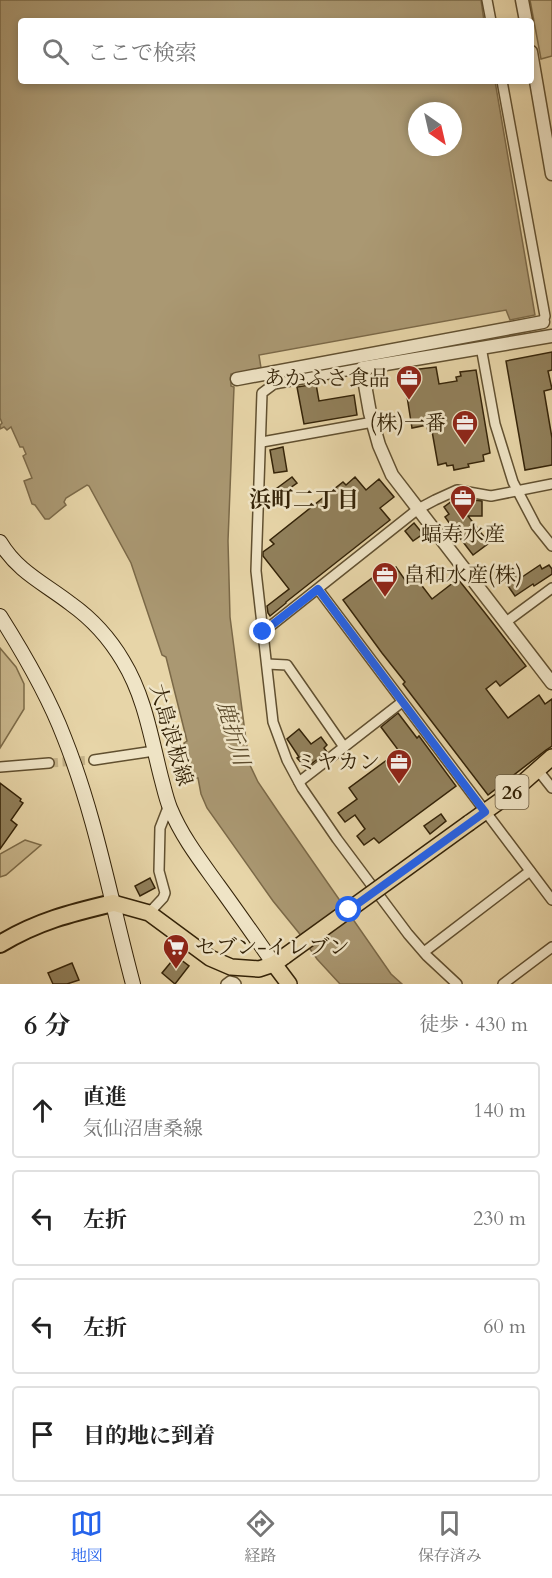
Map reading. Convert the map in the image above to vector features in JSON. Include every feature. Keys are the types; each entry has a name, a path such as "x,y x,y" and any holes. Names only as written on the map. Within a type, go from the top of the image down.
{"highway":[{"path":"0,944 20,932 58,917 113,903"}],"main road":[{"name":"大島浪板線","path":"0,542 23,570 91,621 107,638 123,661 145,709 169,805 178,826 192,850 279,959"},
{"path":"0,616 40,685 64,737 89,810 133,984"},
{"name":"26","path":"113,903 148,914 210,958 231,967 259,969 279,959 485,812 511,793 552,757"},
{"path":"279,959 289,984"}],"street":[{"path":"487,0 490,18"},
{"path":"522,0 525,18"},
{"path":"534,66 548,129 552,174"},
{"path":"237,378 543,322 545,316 503,84"},
{"path":"457,984 408,934 344,848 299,782 287,760 273,722 256,571 262,393 274,384 552,336"},
{"path":"481,347 495,424 513,482 536,526 552,546"},
{"path":"362,368 372,422 392,475 552,682"},
{"path":"262,442 372,422"},
{"path":"263,632 418,509 435,500 457,490 491,496 552,484"},
{"path":"506,622 552,588"},
{"path":"318,589 552,900"},
{"path":"267,664 287,665 344,747"},
{"path":"299,782 402,702"},
{"path":"94,760 154,751"},
{"path":"0,767 49,763"},
{"path":"537,769 552,788"},
{"path":"148,914 163,898 165,892 159,871 160,828 169,805"},
{"path":"424,952 530,872"},
{"path":"503,984 552,947"},
{"path":"226,984 230,981 236,984"}],"shaded area":[{"path":"530,0 552,0 552,56 541,59"},
{"path":"0,648 16,667 24,684 24,709 0,748"},
{"path":"25,840 41,845 6,875 0,877 0,854"}],"water":[{"name":"鹿折川","path":"0,0 481,0 484,18 18,18 18,84 496,84 535,315 510,320 506,310 259,355 261,368 231,374 231,386 234,387 228,541 230,617 249,763 258,782 279,813 391,974 402,984 340,984 317,959 273,901 207,808 198,778 192,778 184,743 187,741 166,657 162,655 131,563 89,486 87,485 66,498 64,502 66,505 49,519 45,519 32,504 24,481 32,478 23,456 26,454 23,447 20,447 11,427 7,430 4,427 0,429 2,423 0,418"}],"building":[{"path":"552,352 552,370 548,371 552,389 544,391 552,438 552,465 525,470 506,361"},
{"path":"436,367 439,384 457,381 456,377 461,376 460,372 476,370 490,453 483,455 484,461 454,470 453,465 447,466 446,463 438,465 432,431 428,432 427,425 412,428 403,371"},
{"path":"316,384 319,401 354,395 357,415 304,424 297,387"},
{"path":"283,447 287,471 274,473 270,450"},
{"path":"292,477 297,483 270,502 265,497"},
{"path":"355,477 366,490 379,479 394,497 380,508 390,520 270,616 267,606 289,589 263,556 263,552 274,544 270,540 343,482 346,485"},
{"path":"456,498 482,501 482,516 468,516 489,543 473,555 460,538 457,540 447,527 450,524 445,517 449,514 444,507"},
{"path":"414,523 423,534 413,541 405,531"},
{"path":"540,565 542,569 549,565 552,574 515,596 504,580 518,570 522,577"},
{"path":"388,566 392,570 396,567 405,580 413,574 432,599 458,579 485,613 526,666 500,686 496,681 486,689 508,718 539,695 545,704 552,699 552,746 488,795 403,684 405,682 343,600"},
{"path":"398,713 417,738 419,736 456,786 379,843 374,838 364,845 357,836 365,829 355,815 345,822 338,813 357,799 349,788 399,751 381,727"},
{"path":"299,729 311,744 321,737 327,745 324,748 327,752 306,768 297,758 299,757 287,739"},
{"path":"0,783 23,803 11,820 17,825 0,849"},
{"path":"441,814 446,821 430,834 424,826"},
{"path":"150,878 155,888 140,896 135,886"},
{"path":"176,956 189,966 175,984 162,973"},
{"path":"72,963 79,980 67,984 53,984 48,973"}],"tunnel":[{"path":"49,763 94,760"}],"place":[{"name":"あかふさ食品","path":"409,401"},
{"name":"(株)一番","path":"465,446"},
{"name":"蝠寿水産","path":"463,521"},
{"name":"畠和水産(株)","path":"385,598"},
{"name":"ミヤカン","path":"399,785"},
{"name":"セブン-イレブン","path":"176,970"}],"district":[{"name":"浜町二丁目","path":"304,500"}],"route":[{"path":"263,632 318,589 485,812 349,910"}]}
